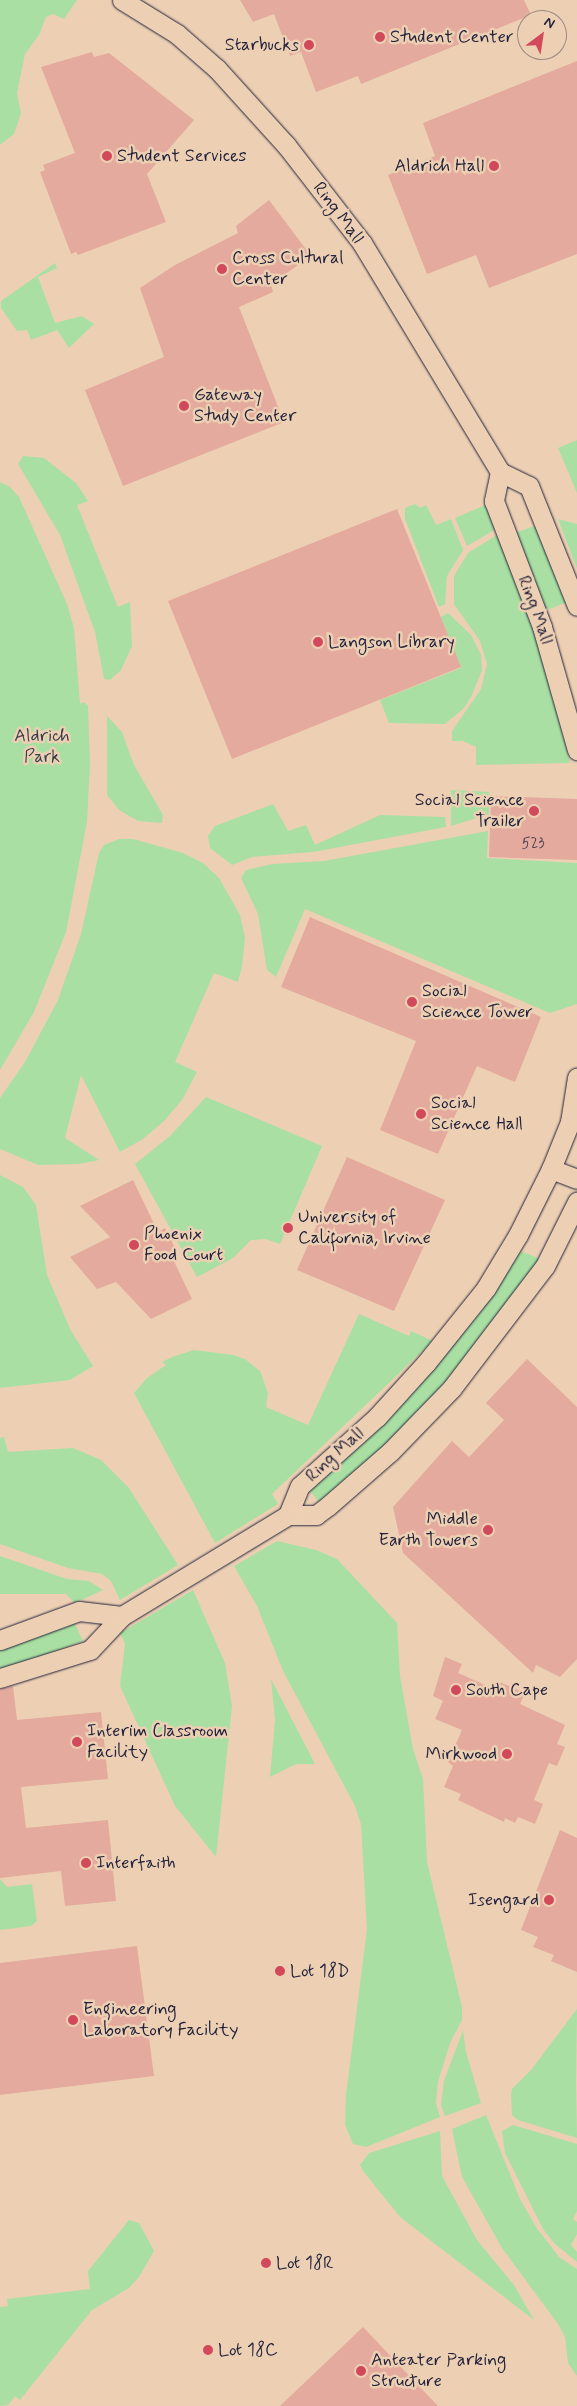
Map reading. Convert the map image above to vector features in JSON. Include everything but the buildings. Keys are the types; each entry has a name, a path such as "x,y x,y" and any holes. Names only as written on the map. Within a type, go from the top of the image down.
{"street":[{"name":"Ring Mall","path":"122,0 177,34 210,63 286,145 362,243 500,472 494,501 542,627 577,750"},
{"path":"500,472 529,486 577,606"},
{"name":"Ring Mall","path":"577,1078 570,1122 551,1169 518,1235 486,1288 426,1363 377,1416 300,1486 288,1515 316,1515 328,1506 390,1452 452,1388 545,1266 577,1202"},
{"path":"551,1169 577,1179"},
{"path":"0,1678 90,1650 125,1614 262,1533 288,1515"},
{"path":"0,1640 80,1611 125,1614"}],"green space":[{"path":"0,0 77,0 64,19 53,14 46,17 39,35 25,54 17,93 21,113 14,134 0,145"},
{"path":"55,263 57,268 38,277 55,323 82,316 94,324 69,348 57,330 31,340 27,330 17,331 1,308 1,301"},
{"path":"577,440 577,493 558,448"},
{"path":"23,456 44,458 76,483 88,501 77,505 118,607 130,602 132,646 121,670 110,680 104,679 95,632 60,535 18,464"},
{"name":"Aldrich Park","path":"0,482 10,487 19,497 67,604 74,628 80,704 84,702 88,706 90,764 87,822 66,932 34,1012 0,1070"},
{"path":"415,504 420,508 426,505 436,525 451,519 463,550 447,576 445,604 439,607 405,519 405,508"},
{"path":"485,505 496,529 467,546 455,518"},
{"path":"558,519 577,524 577,569"},
{"path":"537,525 567,602 545,611 515,533"},
{"path":"497,535 541,648 570,763 476,765 476,747 463,741 452,741 452,731 481,689 487,664 480,641 454,604 454,576 468,553"},
{"path":"448,613 471,635 481,655 482,670 472,695 464,708 445,724 389,723 380,700 461,668 441,617"},
{"path":"107,716 122,732 134,765 163,815 162,823 138,821 119,810 107,795"},
{"path":"451,790 489,792 489,814 451,826"},
{"path":"273,804 288,831 306,825 315,845 380,815 445,817 446,827 313,852 252,857 232,865 210,848 208,836 215,826"},
{"path":"488,831 487,858 577,863 577,1004 550,1013 305,909 276,977 267,970 258,914 241,878 246,870 272,864 324,861"},
{"path":"119,839 133,839 183,853 203,863 219,878 240,915 245,938 242,966 238,982 214,973 175,1062 197,1072 182,1100 164,1121 143,1139 120,1152 81,1075 65,1138 99,1160 79,1164 38,1165 0,1149 0,1098 25,1062 58,1000 81,934 99,853 104,845"},
{"path":"206,1097 322,1146 280,1244 265,1239 251,1240 233,1258 197,1277 135,1164 170,1136"},
{"path":"0,1175 23,1187 36,1205 47,1275 71,1331 93,1366 70,1380 0,1388"},
{"path":"518,1250 540,1259 434,1398 379,1453 319,1502 307,1487"},
{"path":"359,1314 409,1336 411,1331 433,1341 272,1494 278,1504 215,1543 134,1393 147,1378 166,1365 162,1362 172,1357 194,1350 233,1355 245,1359 260,1371 268,1393 266,1407 308,1425"},
{"path":"4,1437 8,1452 73,1448 101,1460 129,1488 178,1565 120,1600 111,1581 102,1574 68,1568 0,1544 0,1438"},
{"path":"277,1541 316,1550 337,1559 397,1623 400,1676 413,1749 423,1779 427,1862 462,2007 462,2020 450,2043 438,2082 436,2103 440,2117 366,2147 353,2144 345,2125 346,2095 367,1929 361,1824 355,1806 283,1671 257,1606 234,1566"},
{"path":"0,1556 67,1579 89,1581 103,1590 75,1603 66,1594 0,1594"},
{"path":"193,1590 225,1663 232,1706 216,1857 175,1806 120,1686 125,1644 120,1633"},
{"path":"74,1622 83,1641 0,1671 0,1647"},
{"path":"271,1679 315,1764 296,1764 270,1777 275,1720"},
{"path":"0,1879 7,1887 32,1884 37,1921 31,1926 0,1930"},
{"path":"577,2009 577,2138 518,2120 512,2115 511,2095 512,2089 531,2070"},
{"path":"463,2030 466,2052 481,2103 445,2116 441,2105 444,2081"},
{"path":"486,2115 520,2199 536,2227 559,2257 577,2269 577,2376 568,2363 565,2337 558,2324 502,2248 462,2177 452,2129"},
{"path":"513,2125 577,2144 577,2211 573,2219 577,2222 577,2234 571,2245 577,2252 577,2262 554,2243 543,2229 505,2153 502,2131"},
{"path":"440,2131 442,2176 477,2240 514,2285 534,2320 400,2217 360,2165 369,2153"},
{"path":"129,2220 139,2223 154,2251 139,2277 129,2288 92,2310 20,2400 15,2396 8,2405 0,2406 0,2307 8,2306 7,2299 90,2289 88,2271"}],"place":[{"name":"Student Center","path":"380,37"},
{"name":"Starbucks","path":"309,45"},
{"name":"Student Services","path":"107,156"},
{"name":"Aldrich Hall","path":"494,166"},
{"name":"Cross Cultural Center","path":"222,269"},
{"name":"Gateway Study Center","path":"184,406"},
{"name":"Langson Library","path":"318,642"},
{"name":"Social Science Trailer","path":"534,811"},
{"name":"Social Science Tower","path":"412,1002"},
{"name":"Social Science Hall","path":"421,1114"},
{"name":"University of California, Irvine","path":"288,1228"},
{"name":"Phoenix Food Court","path":"134,1245"},
{"name":"Middle Earth Towers","path":"488,1530"},
{"name":"South Cape","path":"456,1690"},
{"name":"Interim Classroom Facility","path":"77,1742"},
{"name":"Mirkwood","path":"507,1754"},
{"name":"Interfaith","path":"86,1863"},
{"name":"Isengard","path":"549,1900"},
{"name":"Lot 18D","path":"280,1971"},
{"name":"Engineering Laboratory Facility","path":"73,2020"},
{"name":"Lot 18R","path":"266,2263"},
{"name":"Lot 18C","path":"208,2350"},
{"name":"Anteater Parking Structure","path":"361,2371"}]}
